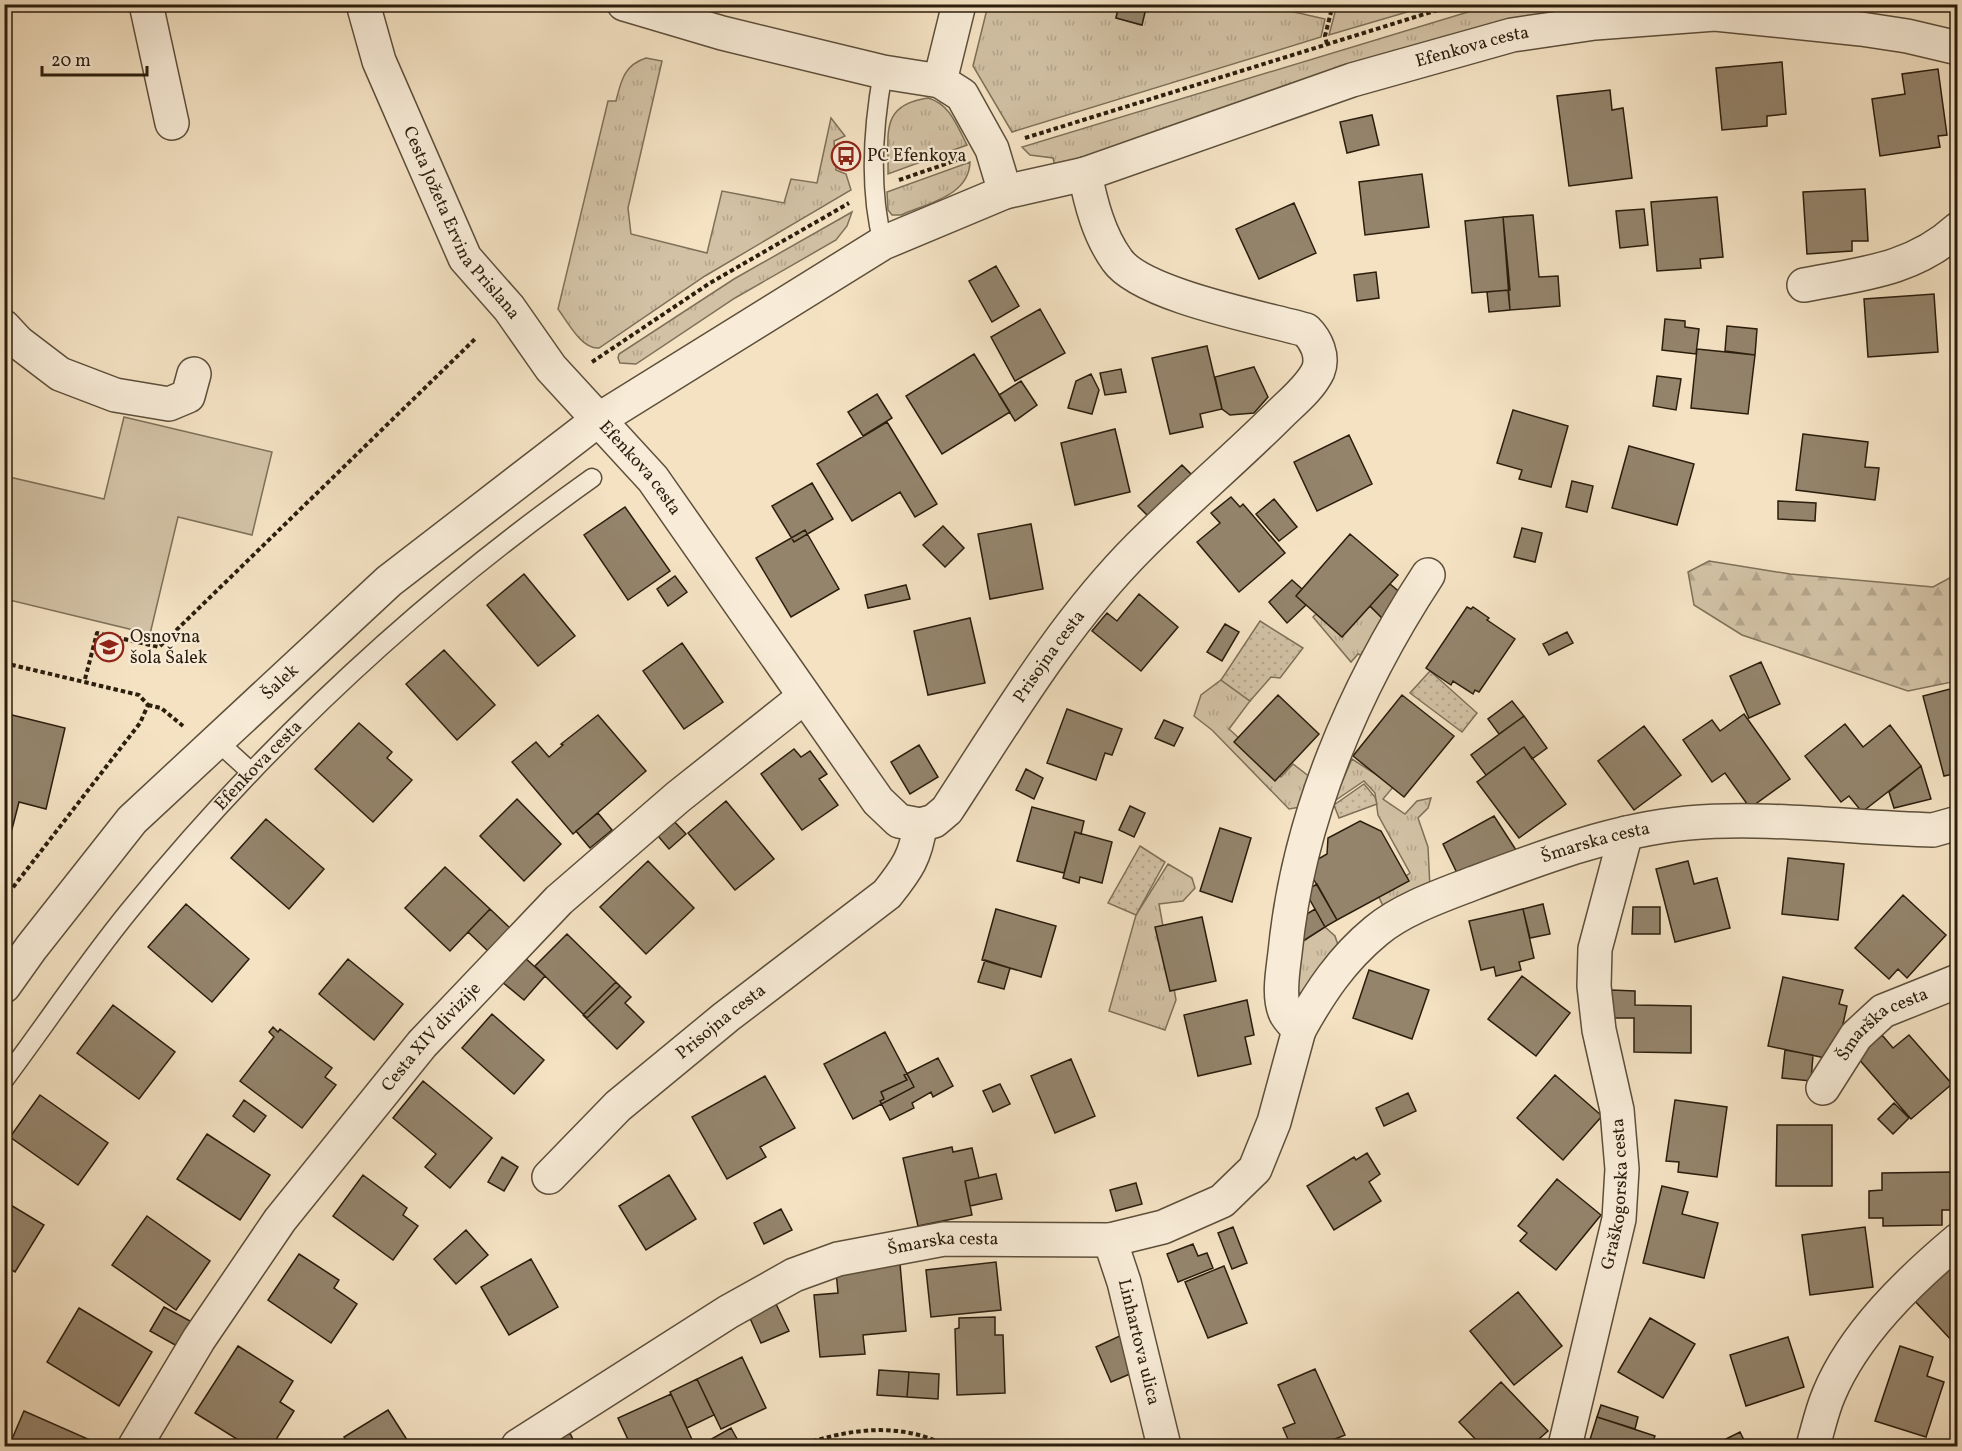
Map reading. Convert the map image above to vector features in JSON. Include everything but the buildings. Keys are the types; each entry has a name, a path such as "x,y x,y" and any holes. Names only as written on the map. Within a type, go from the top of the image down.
{"street":[{"path":"147,4 172,123"},
{"name":"Cesta Jožeta Ervina Prislana","path":"363,4 379,61 465,258 509,308 551,368 598,420"},
{"path":"624,4 722,33 883,72 940,81 962,95 992,148 1005,192"},
{"path":"940,81 959,4"},
{"name":"Efenkova cesta","path":"920,825 899,821 878,801 653,479 623,444 598,420 883,243 1005,192 1085,174 1352,80 1512,35 1583,24 1715,14 1839,26 1907,36 1958,48"},
{"name":"Prisojna cesta","path":"549,1177 618,1106 726,1017 886,894 904,872 916,850 920,825 934,821 947,810 1077,618 1139,546 1305,390 1318,370 1320,355 1315,339 1306,330 1181,296 1144,282 1118,262 1102,235 1091,204 1085,174"},
{"path":"1804,285 1906,264 1939,246 1958,229"},
{"path":"4,327 18,342 60,374 115,395 169,404 188,396 194,374"},
{"name":"Šalek","path":"4,986 31,948 132,820 389,581 598,420"},
{"path":"1299,1030 1284,1012 1283,969 1293,888 1310,824 1362,690 1428,575"},
{"name":"Cesta XIV divizije","path":"135,1446 199,1339 280,1220 422,1044 559,900 678,797 804,697"},
{"name":"Šmarska cesta","path":"518,1446 728,1312 794,1275 838,1259 944,1239 1110,1240 1163,1227 1222,1201 1255,1169 1274,1122 1299,1030 1341,963 1378,929 1435,898 1545,856 1626,833 1687,823 1746,821 1933,830 1958,824"},
{"name":"Graškogorska cesta","path":"1564,1446 1619,1219 1622,1168 1617,1110 1599,1030 1594,977 1595,949 1626,833"},
{"name":"Šmarška cesta","path":"1823,1088 1856,1036 1883,1011 1958,981"},
{"name":"Linhartova ulica","path":"1110,1240 1124,1282 1164,1446"},
{"path":"1813,1446 1828,1394 1850,1354 1881,1316 1934,1260 1958,1240"}],"lane":[{"path":"883,72 876,110 875,215 883,243"},
{"name":"Efenkova cesta","path":"4,1080 129,911 251,772 407,623 510,536 592,478"},
{"path":"218,742 251,772"}],"path":[{"path":"1327,44 1325,36 1333,4"},
{"path":"85,680 98,633 159,647 475,339"},
{"path":"4,663 139,695 148,705 140,723 4,899"},
{"path":"798,1446 830,1435 870,1428 927,1436 947,1446"}],"green space":[{"path":"1147,4 1264,5 1325,19 1321,37 1012,132 973,66 988,5 1119,5 1116,18 1141,25"},
{"path":"1337,4 1431,5 1329,35"},
{"path":"1491,5 1567,5 1562,10 1442,37 1083,161 1055,166 1053,158 1030,155 1022,147"},
{"path":"646,58 662,61 628,208 631,234 707,253 722,191 784,203 791,179 817,183 831,118 845,136 834,141 836,170 846,174 851,190 705,276 599,348 593,347 581,340 558,309 608,101 616,101 628,69"},
{"path":"928,98 947,110 967,145 888,174 888,134 894,115 901,107"},
{"path":"970,162 968,174 963,183 945,197 901,215 892,215 888,210 887,192"},
{"path":"852,212 847,226 836,240 735,298 636,364 620,363 619,354 734,279"},
{"path":"124,417 272,452 252,535 178,517 150,634 5,599 5,476 104,499"},
{"path":"1709,561 1790,574 1933,587 1957,574 1957,681 1908,691 1742,635 1694,605 1688,572"},
{"path":"1370,606 1385,621 1365,657 1358,654 1351,662 1313,617 1316,614 1342,637"},
{"path":"1260,621 1303,648 1280,678 1271,677 1250,701 1221,680"},
{"path":"1430,671 1477,713 1462,732 1410,693"},
{"path":"1221,680 1250,701 1229,729 1281,777 1293,764 1315,781 1306,806 1289,809 1212,730 1194,716 1201,695"},
{"path":"1352,759 1394,786 1383,799 1405,814 1417,801 1431,798 1428,808 1418,818 1428,847 1430,888 1401,906 1383,906 1378,895 1410,873 1378,815 1375,793 1364,781 1333,802"},
{"path":"1364,784 1375,797 1377,804 1339,818 1334,805"},
{"path":"1140,846 1165,862 1136,915 1108,903"},
{"path":"1168,864 1192,878 1195,888 1183,901 1159,904 1176,1000 1165,1030 1109,1011 1136,915"},
{"path":"1325,927 1335,936 1339,948 1302,994 1293,990 1300,943"}],"place":[{"name":"PC Efenkova","path":"846,156"},
{"name":"Osnovna šola Šalek","path":"109,647"}]}
